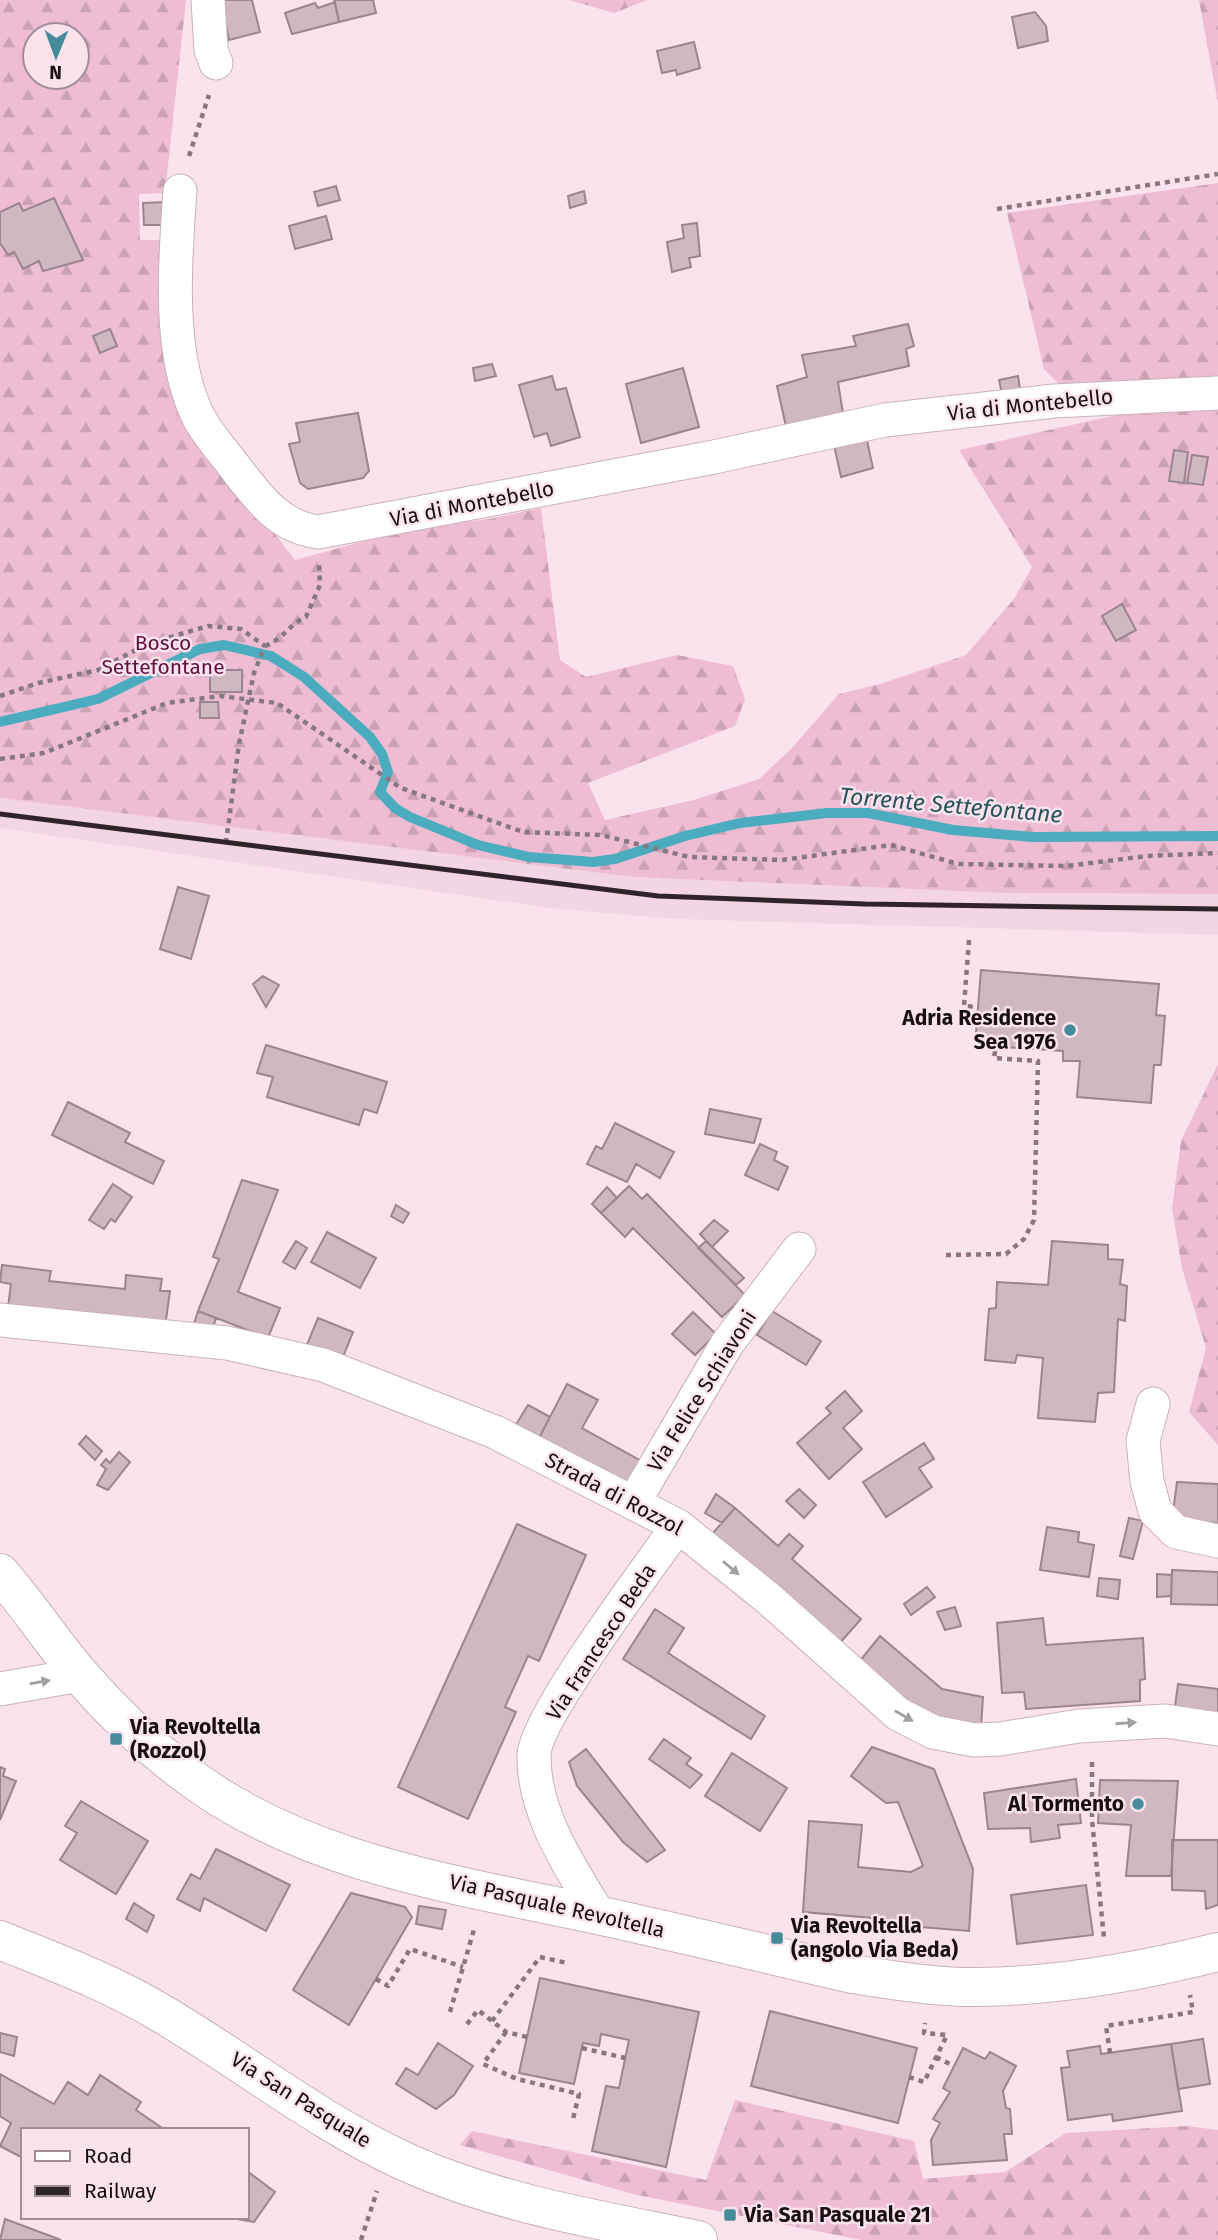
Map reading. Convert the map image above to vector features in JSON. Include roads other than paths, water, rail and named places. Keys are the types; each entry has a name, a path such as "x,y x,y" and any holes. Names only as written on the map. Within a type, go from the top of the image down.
{"main road":[{"name":"Via Pasquale Revoltella","path":"0,1573 80,1675 117,1716 184,1773 272,1826 324,1848 385,1865 852,1974 977,1987 1109,1976 1218,1952"},
{"name":"Via San Pasquale","path":"0,1940 92,1977 158,2011 340,2129 407,2162 508,2199 698,2240"}],"street":[{"path":"208,0 211,50 216,63"},
{"name":"Via di Montebello","path":"180,191 177,292 185,377 193,404 201,420 257,496 285,523 300,530 318,532 509,498 885,420 1054,401 1218,393"},
{"name":"Via Felice Schiavoni","path":"634,1502 727,1344 799,1249"},
{"name":"Strada di Rozzol","path":"0,1320 227,1343 323,1365 495,1432 678,1526 769,1599 898,1714 933,1732 974,1740 1000,1739 1079,1726 1165,1721 1218,1729"},
{"path":"1153,1404 1143,1441 1147,1481 1155,1511 1176,1532 1218,1541"},
{"name":"Via Francesco Beda","path":"599,1915 570,1868 539,1798 534,1752 557,1702 678,1526"},
{"path":"0,1689 80,1675"}],"waterway":[{"name":"Torrente Settefontane","path":"0,722 98,699 200,649 224,645 271,656 304,677 370,737 382,754 388,772 380,792 395,808 410,817 478,845 529,857 593,862 615,859 685,836 740,823 827,813 868,813 953,830 1032,837 1218,836"}],"railway":[{"path":"0,814 658,896 865,904 1218,909"}],"place":[{"name":"Adria Residence Sea 1976","path":"1070,1030"},
{"name":"Via Revoltella (Rozzol)","path":"116,1739"},
{"name":"Al Tormento","path":"1138,1804"},
{"name":"Via Revoltella (angolo Via Beda)","path":"777,1938"},
{"name":"Via San Pasquale 21","path":"730,2215"}],"park label":[{"name":"Bosco Settefontane","path":"163,655"}]}
